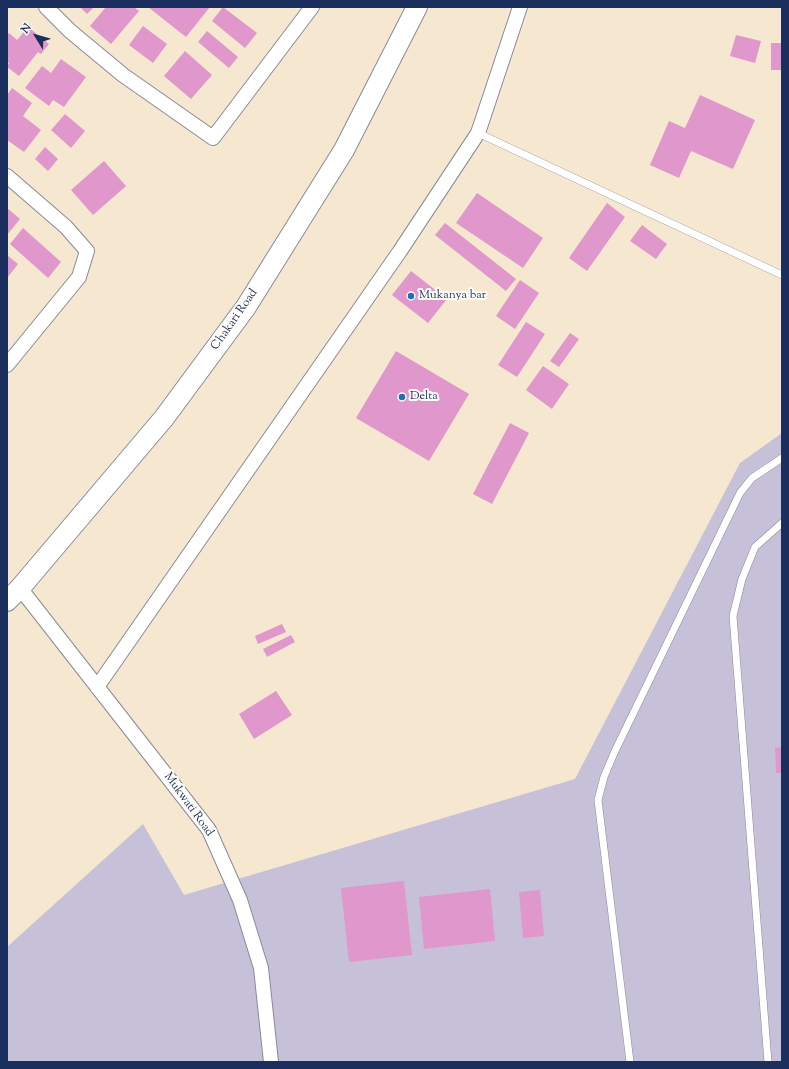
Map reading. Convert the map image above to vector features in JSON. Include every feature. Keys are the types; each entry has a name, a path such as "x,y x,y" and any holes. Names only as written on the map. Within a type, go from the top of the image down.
{"main road":[{"name":"Chakari Road","path":"13,595 164,418 246,306 344,150 417,7"}],"street":[{"path":"46,7 70,31 124,75 213,138 312,7"},
{"path":"97,687 400,251 478,133 520,7"},
{"path":"7,176 66,227 87,251 79,277 7,365"},
{"name":"Mukwati Road","path":"13,595 97,687 209,830 240,900 261,968 271,1062"}],"lane":[{"path":"478,133 782,275"},
{"path":"630,1062 598,800 604,777 615,751 740,493 752,478 782,458"},
{"path":"768,1062 734,616 742,579 755,547 782,522"}],"shaded area":[{"path":"782,433 782,1062 7,1062 7,947 143,824 184,895 575,779 740,463"}],"building":[{"path":"80,7 94,7 87,14"},
{"path":"106,7 134,7 139,11 111,44 90,26"},
{"path":"148,7 210,7 186,37"},
{"path":"223,7 257,33 245,48 212,21"},
{"path":"143,26 167,44 153,63 129,45"},
{"path":"28,27 49,44 41,54 38,52 19,76 7,67 9,63 7,61 7,35 9,33 17,40"},
{"path":"207,31 238,57 229,68 198,42"},
{"path":"736,35 761,41 755,63 730,56"},
{"path":"771,43 782,43 782,70 771,70"},
{"path":"185,51 212,75 191,99 164,76"},
{"path":"61,59 86,77 64,107 53,100 49,106 25,88 42,66 51,73"},
{"path":"12,88 32,103 23,116 41,130 24,152 7,140 7,95"},
{"path":"700,95 755,120 733,169 691,151 679,178 650,165 669,121 685,128"},
{"path":"65,114 85,131 71,148 51,130"},
{"path":"45,147 58,159 48,171 35,159"},
{"path":"104,161 126,186 93,215 71,190"},
{"path":"477,193 543,238 523,268 456,223"},
{"path":"607,203 625,217 587,271 569,258"},
{"path":"7,208 20,219 7,235"},
{"path":"445,223 516,279 506,291 435,235"},
{"path":"642,225 667,244 656,259 630,241"},
{"path":"23,228 61,262 48,278 10,244"},
{"path":"7,255 18,264 7,278"},
{"path":"411,271 447,299 428,323 392,295"},
{"path":"520,280 539,293 515,329 496,316"},
{"path":"526,322 545,334 517,377 498,365"},
{"path":"570,333 579,339 559,367 550,361"},
{"path":"396,351 469,394 429,461 356,418"},
{"path":"543,366 569,384 552,409 526,390"},
{"path":"510,423 529,433 492,504 473,494"},
{"path":"282,624 286,632 258,644 255,636"},
{"path":"291,635 295,642 267,657 263,649"},
{"path":"276,691 292,715 254,739 239,714"},
{"path":"782,747 782,773 776,773 775,748"},
{"path":"404,881 412,955 349,962 341,888"},
{"path":"490,889 495,941 424,949 419,897"},
{"path":"540,890 544,936 523,938 519,892"}],"place":[{"name":"Mukanya bar","path":"411,296"},
{"name":"Delta","path":"402,397"}]}
